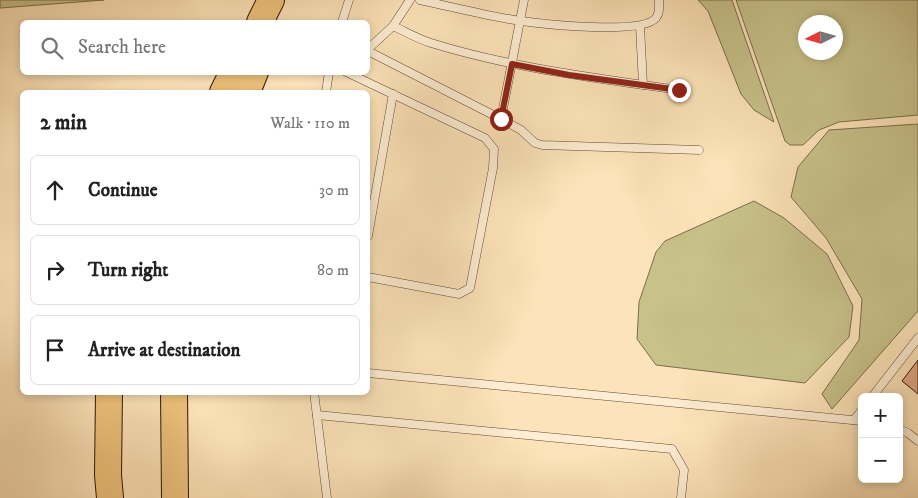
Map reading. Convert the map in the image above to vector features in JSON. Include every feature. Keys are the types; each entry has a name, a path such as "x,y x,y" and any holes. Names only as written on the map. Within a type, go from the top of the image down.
{"highway":[{"path":"261,20 271,0"},
{"path":"278,20 287,0"},
{"path":"224,90 232,75"},
{"path":"248,90 254,75"},
{"path":"109,395 108,475 110,498"},
{"path":"174,395 175,498"}],"lane":[{"path":"343,20 349,0"},
{"path":"370,48 393,26 410,0"},
{"path":"420,0 520,21 616,28 640,26 656,19 660,11 658,0"},
{"path":"501,119 524,0"},
{"path":"393,26 430,42 512,64 569,75 679,90"},
{"path":"640,26 643,85"},
{"path":"370,51 501,119 542,145 699,150"},
{"path":"326,90 329,75"},
{"path":"352,75 485,138 494,149 493,168 470,288 458,294 370,277"},
{"path":"370,225 393,94"},
{"path":"875,393 918,338"},
{"path":"370,373 858,420"},
{"path":"314,395 327,498"},
{"path":"317,415 672,449 684,470 681,498"},
{"path":"903,431 918,441"}],"shaded area":[{"path":"0,0 104,0 0,8"},
{"path":"698,0 732,0 774,122 754,110 741,94 708,11"},
{"path":"736,0 918,0 918,115 839,122 819,130 803,145 790,145 785,141"},
{"path":"918,124 918,311 832,409 822,394 859,340 862,299 826,238 791,197 798,167 829,130"},
{"path":"754,201 784,218 827,254 853,306 849,337 805,383 656,365 637,339 639,302 656,252 665,241"}],"building":[{"path":"918,360 918,394 902,381"}],"route":[{"path":"501,119 512,64 569,75 679,90"}]}
